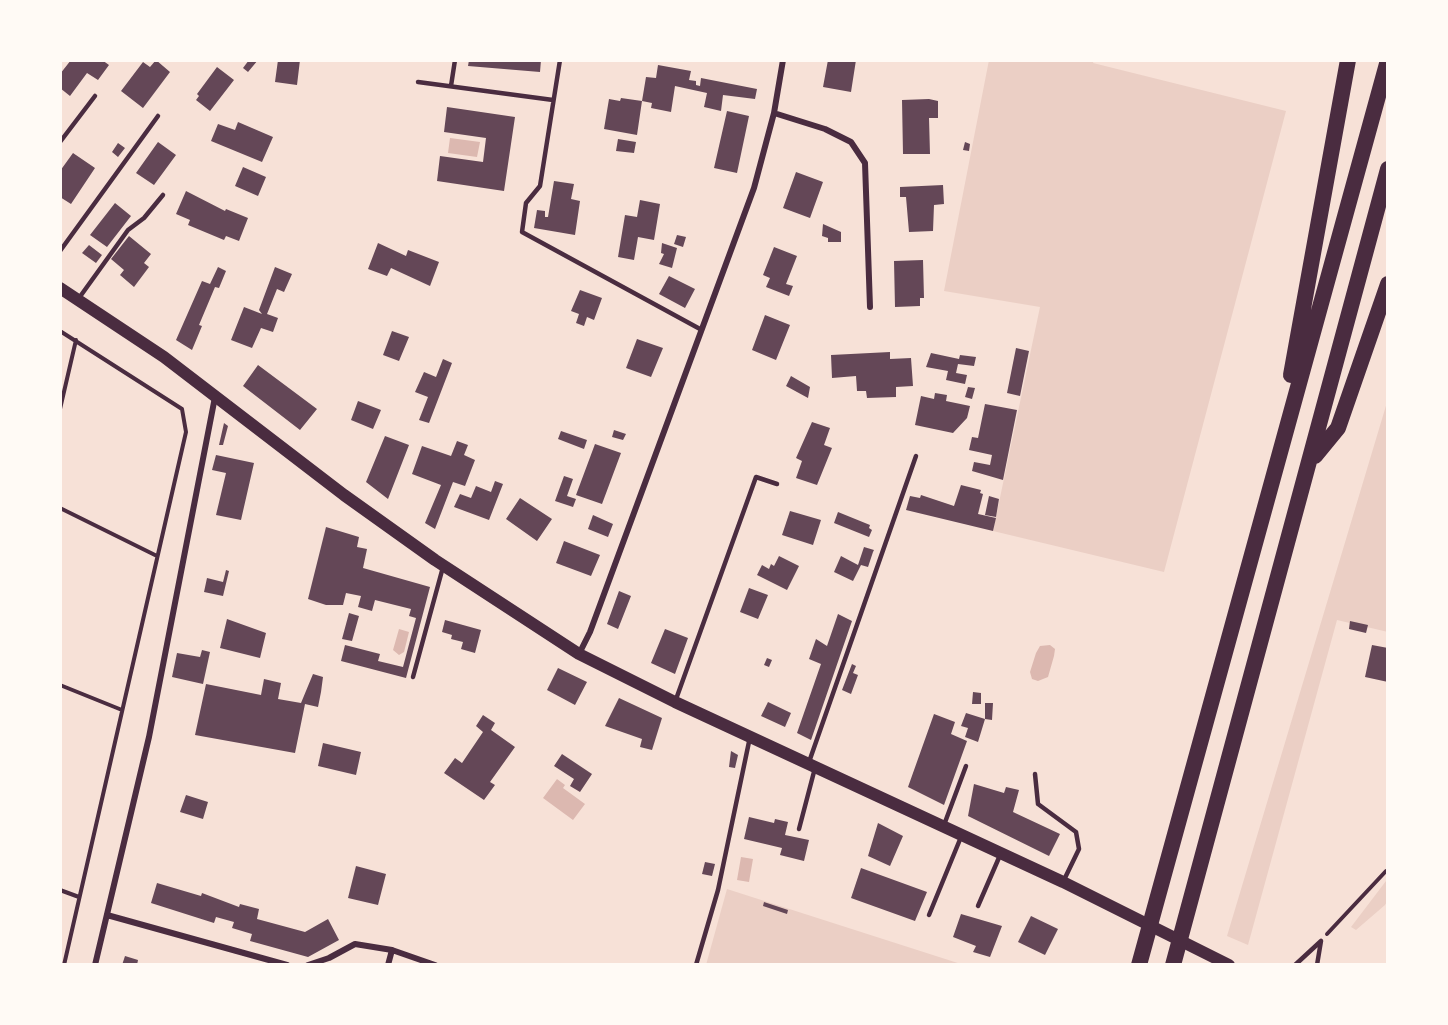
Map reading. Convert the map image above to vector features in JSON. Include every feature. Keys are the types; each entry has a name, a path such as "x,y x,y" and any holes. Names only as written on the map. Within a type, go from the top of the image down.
{"highway":[{"path":"1271,482 1348,60"},
{"path":"1139,965 1388,60"},
{"path":"1173,965 1311,461 1388,169"},
{"path":"1311,461 1338,428 1388,284"}],"main road":[{"path":"60,288 79,298 164,357 344,495 444,566 579,654 675,702 1064,882 1229,965"}],"street":[{"path":"579,654 594,621 754,188 774,113 783,60"},
{"path":"774,113 825,129 851,142 865,163 870,307"},
{"path":"95,965 149,737 215,397"},
{"path":"107,915 287,965"},
{"path":"308,965 329,958 355,944 392,950 435,965"},
{"path":"388,965 392,950"}],"lane":[{"path":"451,86 455,60"},
{"path":"560,60 540,186 526,203 522,232 700,329"},
{"path":"418,82 553,100"},
{"path":"60,142 95,96"},
{"path":"60,250 158,116"},
{"path":"79,298 128,230 144,218 163,195"},
{"path":"799,829 812,765 916,456"},
{"path":"675,702 756,477 777,484"},
{"path":"413,677 444,566"},
{"path":"696,965 718,890 750,737"},
{"path":"944,826 966,766"},
{"path":"1035,774 1038,804 1076,832 1079,849 1064,882"},
{"path":"928,915 962,834"},
{"path":"978,906 1001,853"},
{"path":"1295,965 1321,941"},
{"path":"1317,965 1321,941"}],"path":[{"path":"60,332 182,409 186,432 64,965"},
{"path":"60,409 76,340"},
{"path":"60,508 157,556"},
{"path":"60,685 122,710"},
{"path":"1321,941 1386,871"},
{"path":"60,890 80,897"}],"shaded area":[{"path":"989,60 1094,60 1093,63 1286,111 1164,572 993,531 1040,307 944,291"},
{"path":"450,138 480,142 477,157 448,153"},
{"path":"1388,399 1388,632 1337,620 1248,945 1227,936"},
{"path":"399,629 409,632 404,652 399,655 393,650"},
{"path":"1050,645 1055,649 1048,677 1038,681 1032,679 1030,672 1036,653 1040,646"},
{"path":"557,779 565,785 563,788 585,804 573,820 543,798"},
{"path":"741,857 753,859 749,882 737,880"},
{"path":"1386,881 1388,900 1385,905 1356,930 1351,927"},
{"path":"727,889 964,965 706,965"}],"building":[{"path":"71,60 102,60 109,65 98,80 87,73 70,96 60,88 60,74"},
{"path":"156,60 170,72 143,108 121,91 143,62 150,67"},
{"path":"249,60 258,60 248,72 243,68"},
{"path":"278,60 300,60 297,85 275,82"},
{"path":"469,60 541,60 540,72 468,66"},
{"path":"828,60 856,60 851,92 823,87"},
{"path":"658,65 691,71 689,80 696,81 696,85 700,86 701,78 757,89 755,99 723,95 721,111 704,107 707,93 675,86 671,112 651,108 652,103 642,101 646,77 656,78"},
{"path":"217,67 234,80 210,111 196,100 199,96 197,94"},
{"path":"621,98 642,101 637,135 604,129 609,99 620,101"},
{"path":"902,100 938,101 938,118 929,118 930,154 903,154"},
{"path":"447,107 515,117 504,191 437,181 440,156 483,162 486,138 444,132"},
{"path":"727,111 749,116 737,173 714,168"},
{"path":"238,122 273,137 262,162 211,141 218,124 235,130"},
{"path":"618,139 636,142 634,153 616,151"},
{"path":"158,142 176,155 154,185 136,173"},
{"path":"965,142 970,144 969,151 963,150"},
{"path":"118,143 125,148 118,157 112,152"},
{"path":"73,153 95,168 71,204 60,197 60,171"},
{"path":"243,167 266,177 258,196 235,186"},
{"path":"796,172 823,182 810,218 783,208"},
{"path":"554,181 574,184 571,199 580,201 575,235 534,228 537,210 545,211 545,217 548,217"},
{"path":"943,185 944,204 934,205 933,231 909,232 906,197 900,197 900,187"},
{"path":"186,191 225,211 226,209 248,218 239,241 226,236 224,240 188,225 190,220 176,214"},
{"path":"640,200 660,204 654,240 638,237 634,260 618,257 625,215 637,217"},
{"path":"115,203 131,216 107,247 90,235"},
{"path":"823,224 841,232 841,242 828,242 828,238 822,236"},
{"path":"677,235 686,237 683,247 674,244"},
{"path":"129,236 151,254 144,263 149,267 134,287 120,275 124,270 111,259"},
{"path":"378,243 406,256 408,250 439,262 430,286 391,268 387,276 368,269"},
{"path":"662,243 677,248 672,268 659,264 664,254 661,253"},
{"path":"89,245 102,255 96,263 82,253"},
{"path":"774,247 797,256 786,284 793,286 789,296 766,287 770,278 763,275"},
{"path":"923,260 924,298 920,298 920,306 895,307 894,261"},
{"path":"218,267 226,271 219,288 215,287 199,325 202,326 192,350 176,340 202,281 210,284"},
{"path":"275,267 292,274 284,292 277,289 267,314 278,318 273,332 261,328 252,348 231,340 244,307 262,314 259,310"},
{"path":"669,276 695,289 685,308 659,294"},
{"path":"580,290 602,298 594,320 587,317 584,326 576,323 579,314 571,311"},
{"path":"765,315 790,325 776,360 752,350"},
{"path":"392,331 409,337 399,361 383,355"},
{"path":"637,339 663,348 651,377 626,368"},
{"path":"1016,348 1029,351 1020,396 1007,393"},
{"path":"890,352 890,359 911,358 913,386 896,387 896,397 867,398 866,391 857,391 856,376 832,378 831,355"},
{"path":"931,353 959,359 960,355 976,357 974,366 958,364 956,373 967,375 965,384 946,380 948,371 926,367"},
{"path":"443,359 452,363 429,423 419,420 428,397 415,392 424,372 436,377"},
{"path":"258,365 317,409 300,430 243,386"},
{"path":"791,376 810,387 808,398 786,386"},
{"path":"968,387 975,388 972,399 965,397"},
{"path":"935,393 947,395 946,401 970,406 967,418 953,433 915,425 921,396 934,399"},
{"path":"358,401 381,410 373,429 351,420"},
{"path":"985,404 1017,410 1003,480 972,471 974,462 990,465 992,455 969,450 972,437 978,438"},
{"path":"812,422 830,428 824,445 832,448 817,485 796,478 802,461 796,458"},
{"path":"224,423 228,426 223,445 219,445"},
{"path":"614,430 626,434 623,440 612,437"},
{"path":"561,431 587,440 584,449 558,439"},
{"path":"385,436 409,445 388,499 366,482"},
{"path":"457,441 468,445 464,455 475,460 465,486 453,482 435,529 425,523 441,485 412,474 422,446 451,456"},
{"path":"595,444 621,453 602,504 576,495"},
{"path":"216,455 254,463 241,520 216,515 226,473 212,470"},
{"path":"564,476 573,479 567,496 576,499 573,507 555,501"},
{"path":"495,481 503,484 489,520 454,507 460,494 471,498 476,486 491,492"},
{"path":"961,485 981,490 980,493 983,494 978,514 996,518 993,531 906,510 910,496 920,498 921,495 954,506"},
{"path":"989,496 999,499 996,517 985,515"},
{"path":"520,498 552,519 537,541 506,519"},
{"path":"790,511 821,520 813,545 782,535"},
{"path":"838,512 870,525 869,528 872,530 869,537 834,523"},
{"path":"593,515 613,524 608,537 588,529"},
{"path":"326,527 359,537 357,547 367,549 363,568 430,587 406,678 341,661 345,645 380,654 378,661 403,667 416,618 409,616 411,609 375,600 372,611 358,607 361,596 346,593 343,605 326,605 308,599"},
{"path":"564,541 600,555 591,576 556,563"},
{"path":"864,547 874,550 868,567 861,565 853,581 834,572 841,556 858,565"},
{"path":"779,556 799,566 787,590 757,575 762,565 769,569 771,564 774,566"},
{"path":"226,570 229,571 223,596 204,592 207,578 223,582"},
{"path":"749,588 768,595 758,619 740,612"},
{"path":"619,591 631,596 618,629 607,624"},
{"path":"349,613 359,616 352,641 342,639"},
{"path":"838,614 852,621 811,740 797,733 821,664 809,659 816,639 827,646"},
{"path":"227,619 266,633 260,658 220,648"},
{"path":"445,620 481,630 475,653 461,649 463,642 451,639 452,635 442,632"},
{"path":"1350,621 1368,625 1366,633 1349,629"},
{"path":"665,629 688,638 675,674 651,663"},
{"path":"1372,645 1388,648 1388,682 1365,677"},
{"path":"202,650 210,652 203,684 172,677 177,653 200,657"},
{"path":"767,658 772,660 769,667 764,665"},
{"path":"852,664 856,666 853,673 858,675 851,694 842,690"},
{"path":"558,668 587,682 575,705 547,690"},
{"path":"313,674 323,677 318,707 305,704 295,753 195,735 206,684 261,695 264,679 281,683 278,699 301,703"},
{"path":"973,692 981,693 981,704 972,704"},
{"path":"619,698 662,718 652,750 640,747 642,739 605,726"},
{"path":"768,702 791,713 785,727 761,716"},
{"path":"985,703 993,703 992,720 985,719"},
{"path":"966,713 985,719 978,742 965,737 968,728 961,726"},
{"path":"934,714 955,722 951,734 967,741 944,805 908,787"},
{"path":"483,715 495,723 491,730 515,747 490,782 495,785 484,800 444,773 455,758 462,763 483,732 476,726"},
{"path":"323,743 361,752 356,775 318,766"},
{"path":"731,751 738,755 735,768 729,767"},
{"path":"562,754 592,774 580,792 570,786 574,779 554,766"},
{"path":"974,784 1004,793 1006,787 1019,790 1013,812 1060,834 1049,856 968,816"},
{"path":"186,795 208,802 203,819 180,812"},
{"path":"749,817 774,823 775,819 788,822 785,835 809,840 804,861 780,855 782,848 744,839"},
{"path":"878,823 903,836 890,866 868,856"},
{"path":"705,862 715,864 712,876 702,874"},
{"path":"356,866 386,874 378,905 348,898"},
{"path":"861,868 927,892 915,921 851,898"},
{"path":"157,883 201,896 202,893 239,907 240,904 259,909 257,919 305,932 328,919 339,940 308,957 250,941 252,934 232,928 234,922 216,917 214,923 151,903"},
{"path":"764,902 788,910 787,914 763,906"},
{"path":"961,914 1002,926 990,957 973,952 976,946 953,937"},
{"path":"1031,916 1058,929 1045,955 1018,942"},
{"path":"125,956 138,960 137,965 122,965"}]}
